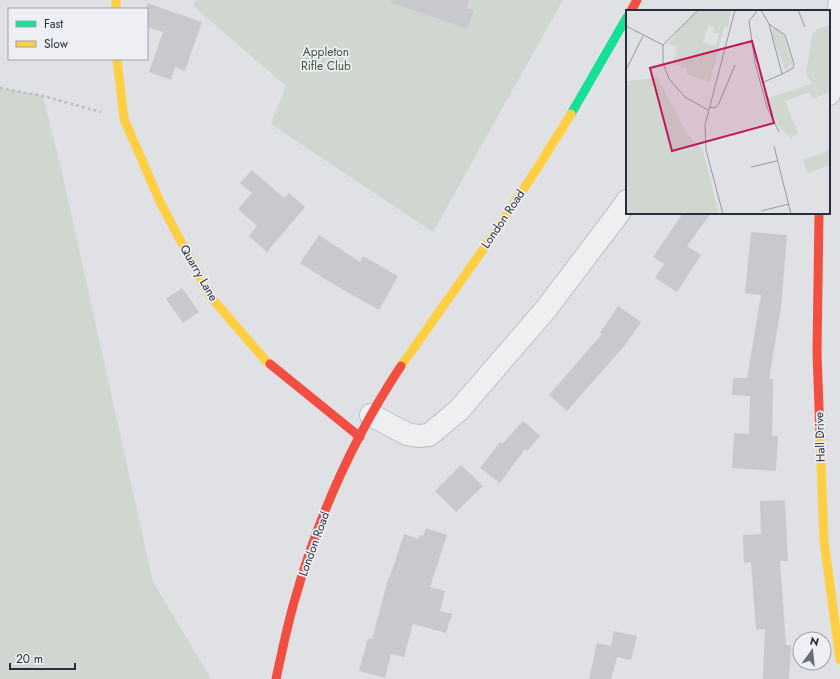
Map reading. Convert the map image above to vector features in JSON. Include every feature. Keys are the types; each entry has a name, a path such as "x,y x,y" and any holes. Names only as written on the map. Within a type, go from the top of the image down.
{"main road":[{"path":"632,10 637,0"},
{"name":"London Road","path":"276,679 288,625 311,548 336,484 371,415 396,374 496,231 563,128 626,19"},
{"name":"Quarry Lane","path":"117,60 124,119 161,204 210,296 265,360 360,437"},
{"name":"Hall Drive","path":"819,214 817,353 824,541 840,660"}],"street":[{"path":"830,85 840,0"},
{"path":"371,415 407,434 418,436 429,435 460,410 546,310 616,218 626,203"}],"path":[{"path":"0,88 43,96 124,119"}],"green space":[{"name":"Appleton Rifle Club","path":"197,0 398,0 397,5 467,29 474,10 467,8 469,0 563,0 433,232 271,124 286,86 193,6"},
{"path":"0,88 43,96 64,181 153,582 211,679 0,679"}],"building":[{"path":"392,0 469,0 467,8 474,10 467,29 391,3"},
{"path":"147,3 202,22 185,71 175,67 171,80 149,72 163,32 148,27"},
{"path":"252,170 284,198 289,193 305,207 267,252 249,236 257,226 238,209 252,193 240,183"},
{"path":"682,214 710,214 687,246 701,255 677,292 655,278 664,264 653,257"},
{"path":"751,232 787,235 781,307 769,379 773,379 772,436 778,436 776,471 732,468 734,433 749,434 750,396 732,395 733,378 747,378 761,295 745,293"},
{"path":"319,235 360,262 363,256 398,276 379,310 300,263"},
{"path":"182,288 199,312 183,323 166,299"},
{"path":"618,306 641,322 626,344 567,411 549,395 602,334 600,333"},
{"path":"523,421 540,436 527,451 525,449 500,483 480,468 500,442 502,444"},
{"path":"461,465 483,486 456,512 435,491"},
{"path":"785,500 788,561 780,561 786,645 791,645 789,679 763,679 765,629 756,630 751,562 744,563 743,535 761,534 760,501"},
{"path":"426,528 447,535 430,587 445,591 440,611 452,614 446,633 413,624 404,657 391,654 385,678 359,671 368,638 372,639 389,576 390,577 404,534 419,539 420,535 423,536"},
{"path":"614,631 637,636 631,660 617,657 611,679 589,679 597,643 611,646"}],"traffic: fast":[{"path":"571,114 626,19"}],"traffic: slow":[{"path":"116,0 116,8"},
{"path":"117,60 124,119 161,204 210,296 270,364"},
{"path":"401,366 496,231 571,114"},
{"path":"820,435 824,541 840,660"}],"traffic: jam":[{"path":"632,10 637,0"},
{"path":"819,214 817,353 820,435"},
{"path":"270,364 360,437"},
{"path":"276,679 287,629 304,568 326,508 353,449 401,366"}]}
